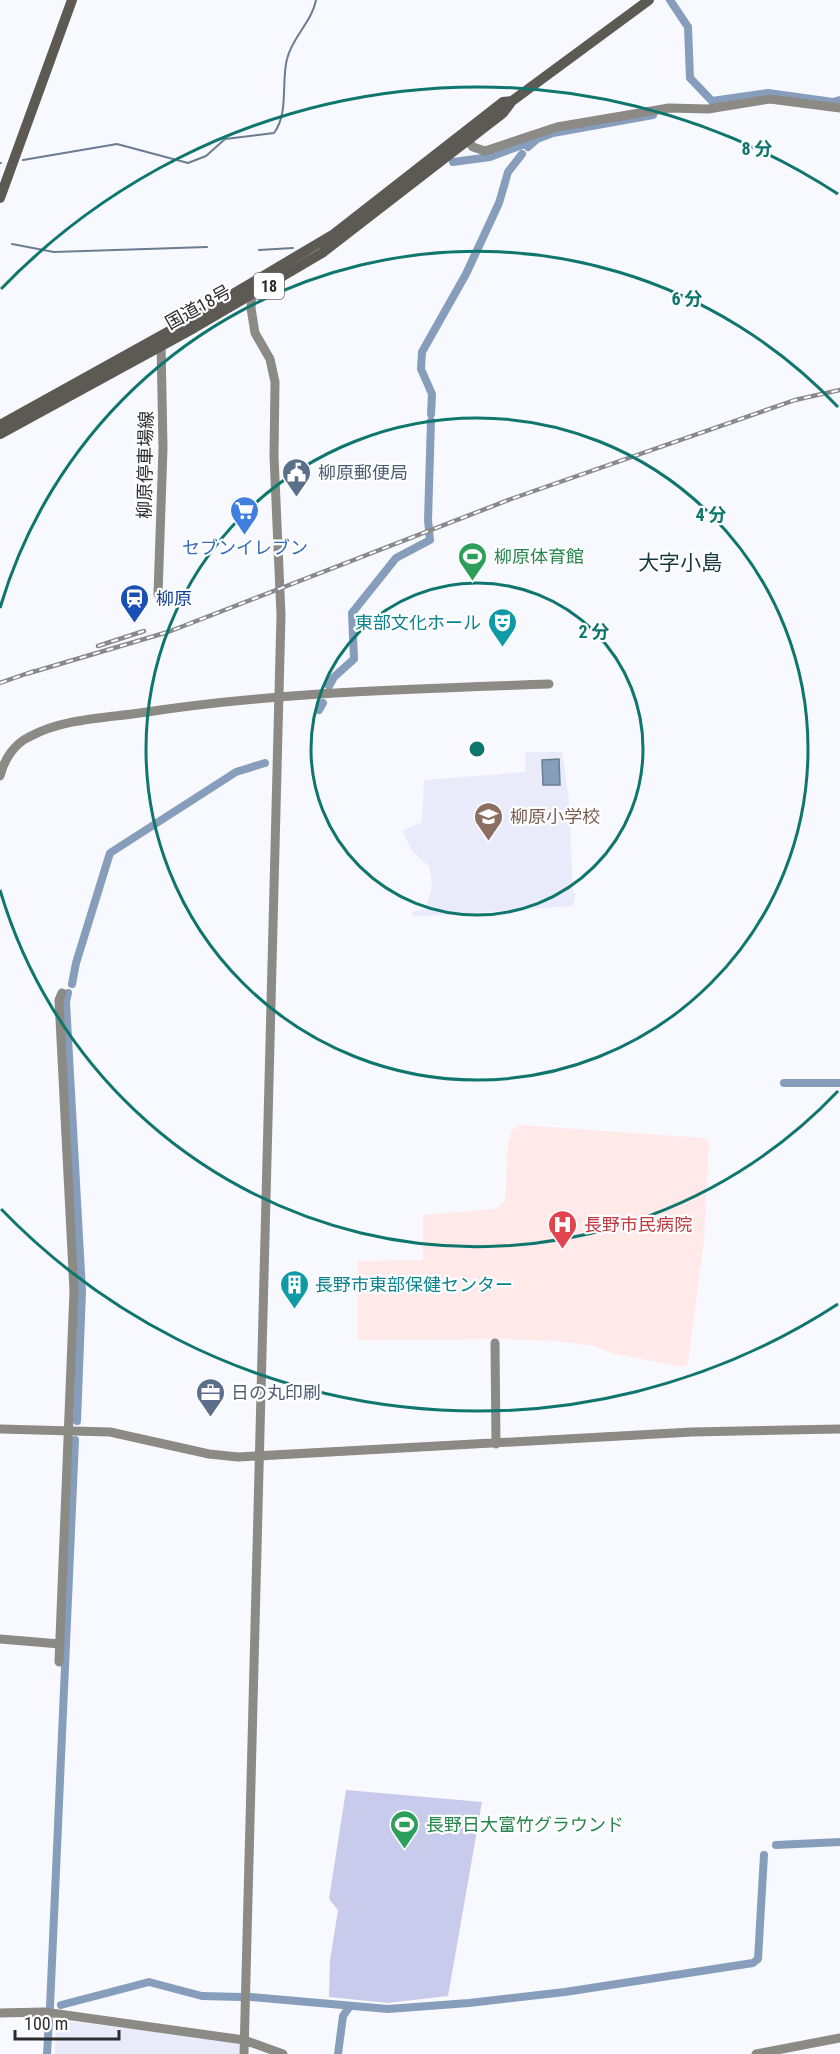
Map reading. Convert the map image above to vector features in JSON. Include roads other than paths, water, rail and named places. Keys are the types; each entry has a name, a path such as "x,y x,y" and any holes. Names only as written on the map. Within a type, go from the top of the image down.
{"highway":[{"path":"0,198 72,0"},
{"name":"国道18号","path":"1,432 161,341 334,234 465,137 503,113 512,101 649,0"},
{"name":"国道18号","path":"161,341 253,295 336,244 465,137"}],"street":[{"path":"465,137 473,147 485,151 557,128 669,108 708,109 755,100 840,108"},
{"path":"244,2054 281,584 274,456 275,382 270,359 255,333 251,308 252,283"},
{"name":"柳原停車場線","path":"158,594 163,448 161,341"},
{"path":"0,776 6,760 21,741 65,724 162,709 279,697 370,690 549,684"},
{"path":"59,1662 74,1291 58,1000 62,993"},
{"path":"495,1343 496,1443"},
{"path":"0,1429 110,1432 210,1454 260,1456 692,1432 840,1429"},
{"path":"0,1639 60,1644"},
{"path":"0,2013 44,2012 244,2040 283,2054"},
{"path":"756,2054 840,2038"}],"waterway":[{"path":"23,160 117,144 188,163 206,156 225,139 274,133 282,116 287,59 316,0"},
{"path":"670,0 688,27 690,78 712,101"},
{"path":"712,101 768,93 833,102 840,100"},
{"path":"528,147 537,139 553,133 653,115"},
{"path":"453,162 490,157 533,141"},
{"path":"431,414 432,394 421,369 422,352 466,274 499,203 508,172 522,154"},
{"path":"12,244 54,252 207,247"},
{"path":"259,250 293,248"},
{"path":"329,686 334,677 354,659 352,613 396,558 430,540 428,520 431,421"},
{"path":"319,710 323,703"},
{"path":"72,984 76,963 110,853 236,772 265,763"},
{"path":"68,993 66,1002 82,1291 77,1421"},
{"path":"784,1083 840,1083"},
{"path":"50,2007 75,1440"},
{"path":"776,1845 840,1842"},
{"path":"251,1997 388,2009 565,1992 753,1963 758,1959 764,1855"},
{"path":"61,2005 149,1982 202,1996 241,1997"},
{"path":"338,2054 343,2016 350,2006"},
{"path":"47,2054 49,2021"}],"railway":[{"path":"26,674 168,632 511,499 795,400 840,390"},
{"path":"98,646 144,631"},
{"path":"0,683 34,671"}],"place":[{"name":"柳原郵便局","path":"297,498"},
{"name":"セブンイレブン","path":"245,536"},
{"name":"柳原体育館","path":"473,582"},
{"name":"柳原","path":"135,624"},
{"name":"東部文化ホール","path":"502,648"},
{"name":"柳原小学校","path":"489,842"},
{"name":"長野市民病院","path":"563,1250"},
{"name":"長野市東部保健センター","path":"294,1310"},
{"name":"日の丸印刷","path":"210,1418"},
{"name":"長野日大富竹グラウンド","path":"405,1850"}],"district":[{"name":"大字小島","path":"680,563"}]}
